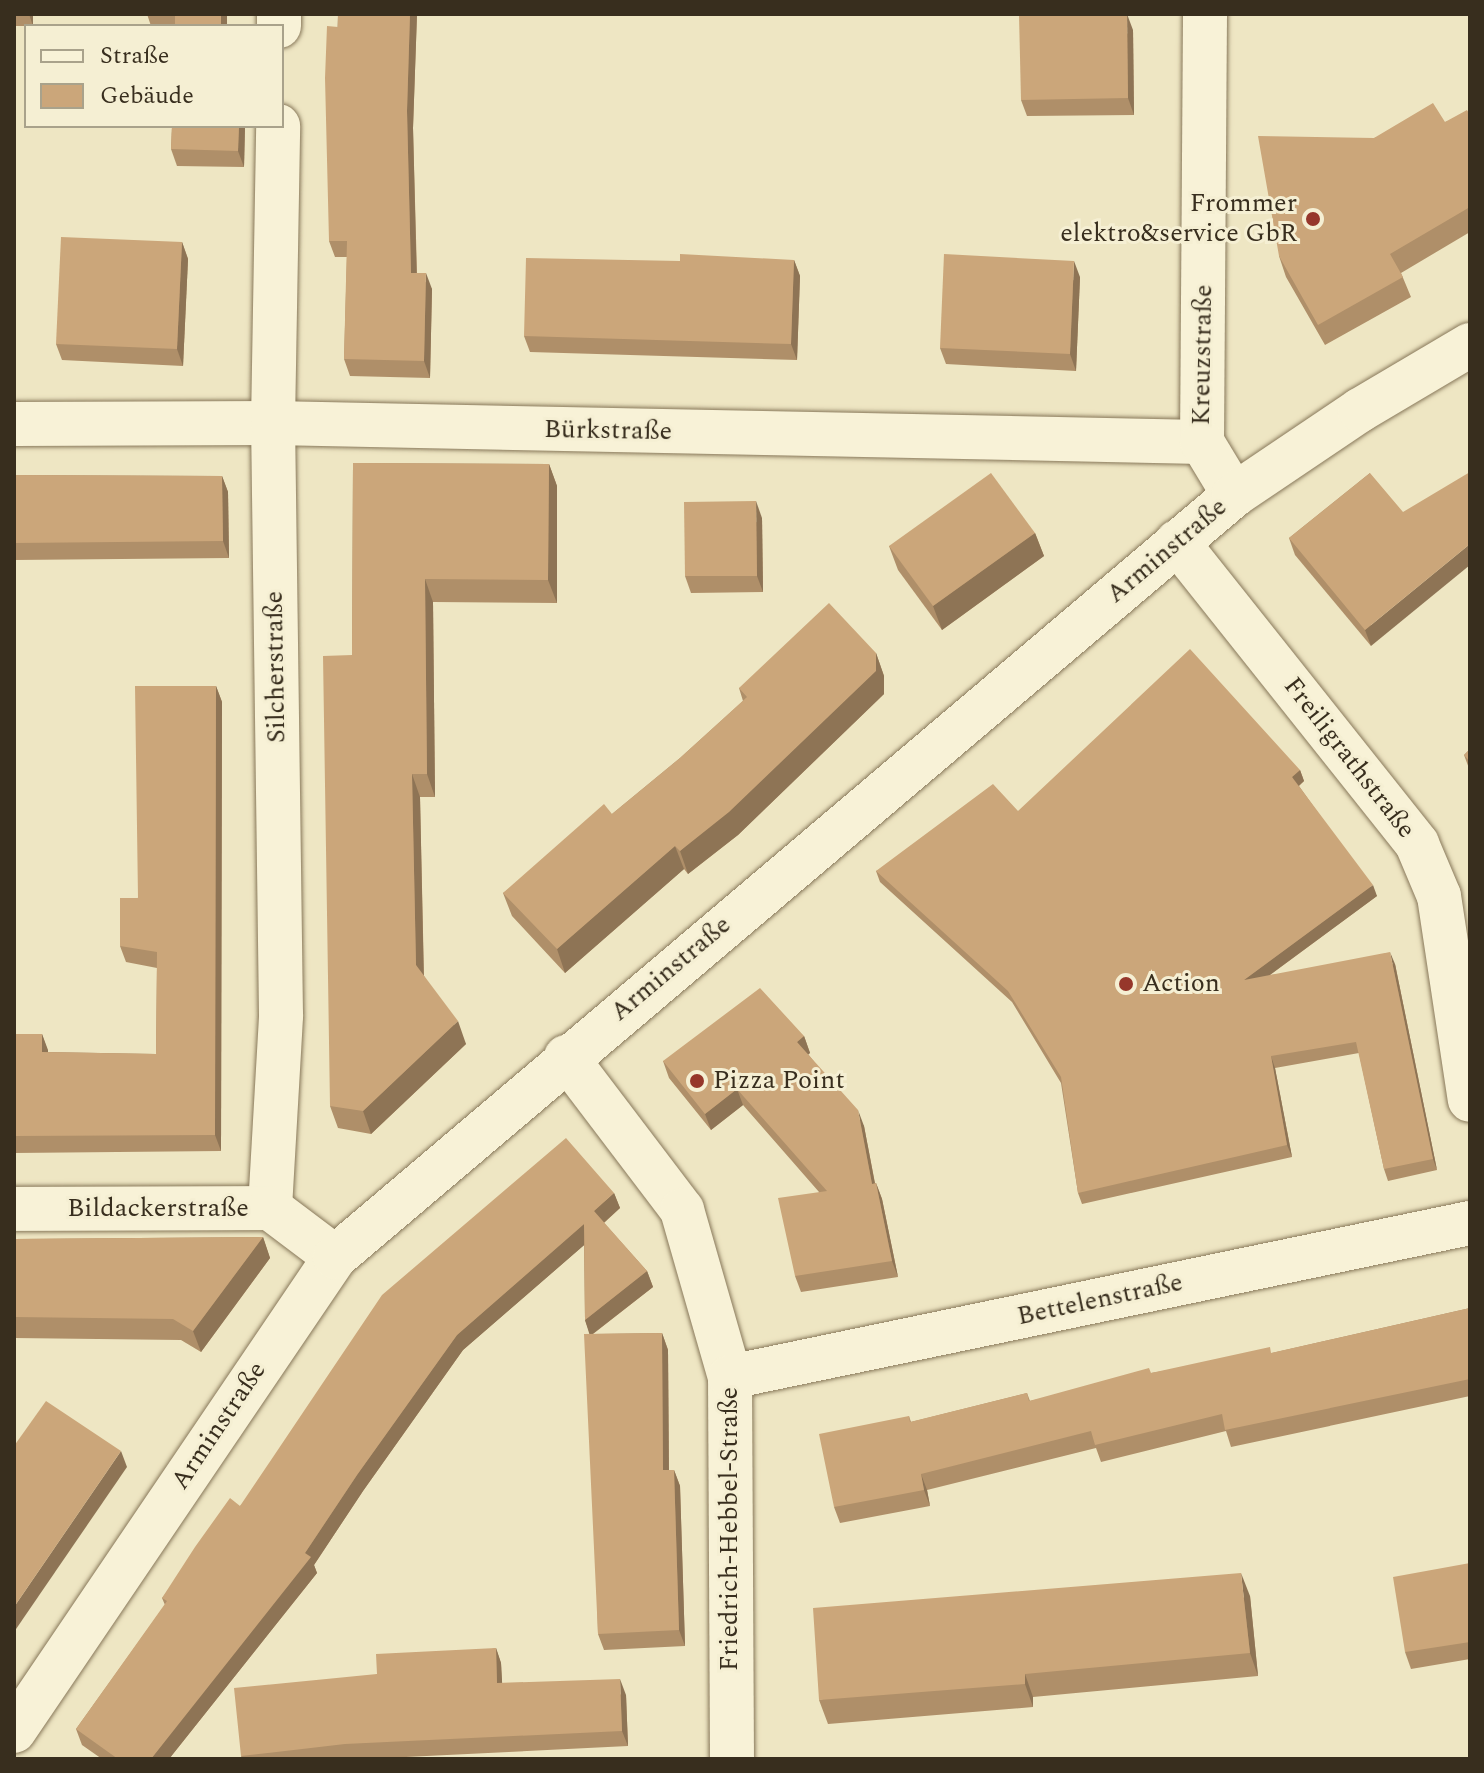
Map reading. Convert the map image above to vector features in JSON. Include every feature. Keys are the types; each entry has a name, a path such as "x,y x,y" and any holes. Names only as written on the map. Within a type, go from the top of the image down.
{"street":[{"name":"Kreuzstraße","path":"1205,14 1202,442 1234,495"},
{"name":"Silcherstraße","path":"270,1208 281,1015 273,423 278,128"},
{"name":"Arminstraße","path":"14,1731 335,1257 566,1057 1234,495 1360,410 1470,345"},
{"name":"Bürkstraße","path":"14,424 273,423 1202,442"},
{"name":"Freiligrathstraße","path":"1177,542 1417,844 1439,896 1462,986 1470,1100"},
{"name":"Friedrich-Hebbel-Straße","path":"566,1057 682,1210 730,1377 732,1759"},
{"name":"Bildackerstraße","path":"14,1209 270,1208 335,1257"},
{"name":"Bettelenstraße","path":"730,1377 1470,1223"}],"building":[{"path":"175,14 221,14 221,24 175,24"},
{"path":"338,14 410,14 407,111 411,273 426,273 424,361 344,359 347,241 329,241 325,78 327,26 338,27"},
{"path":"1127,14 1128,98 1021,100 1019,15"},
{"path":"1433,103 1445,122 1467,110 1470,115 1470,207 1390,254 1403,277 1318,325 1279,256 1258,136 1374,138"},
{"path":"172,128 239,128 238,151 171,149"},
{"path":"61,237 182,242 177,349 56,344"},
{"path":"680,254 794,260 791,344 524,336 526,258 680,261"},
{"path":"944,254 1074,261 1070,354 940,348"},
{"path":"353,463 549,464 548,580 425,579 427,774 412,774 416,965 458,1021 363,1111 330,1106 323,656 352,655"},
{"path":"1470,472 1470,544 1365,630 1289,538 1370,473 1403,512"},
{"path":"991,473 1035,533 933,606 889,546"},
{"path":"14,475 222,476 223,541 14,543"},
{"path":"756,501 757,576 685,576 684,502"},
{"path":"829,603 876,653 876,671 729,812 680,851 675,846 557,949 503,893 604,804 612,814 680,758 747,697 739,688"},
{"path":"1190,649 1300,770 1292,777 1373,885 1244,980 1390,952 1433,1159 1384,1169 1356,1042 1271,1056 1287,1145 1078,1193 1061,1077 1008,991 876,871 993,784 1018,811"},
{"path":"135,686 216,686 215,1135 14,1136 14,1034 42,1034 42,1052 156,1054 157,952 120,946 120,898 138,898"},
{"path":"760,988 804,1036 797,1042 858,1110 872,1184 876,1183 892,1261 795,1276 778,1198 827,1191 737,1089 705,1114 663,1061"},
{"path":"566,1138 614,1193 594,1211 647,1271 585,1320 584,1224 457,1335 305,1553 311,1557 151,1759 118,1759 76,1729 167,1601 162,1598 195,1547 230,1498 240,1506 382,1295"},
{"path":"263,1237 193,1331 173,1319 14,1317 14,1239"},
{"path":"1470,1308 1470,1379 1225,1430 1222,1414 1095,1445 1091,1431 921,1474 924,1490 834,1507 819,1434 909,1416 910,1422 1027,1393 1029,1401 1149,1368 1151,1373 1270,1347 1271,1353"},
{"path":"662,1333 663,1470 674,1470 679,1630 598,1634 584,1334"},
{"path":"46,1401 121,1451 14,1607 14,1446"},
{"path":"1470,1563 1470,1642 1405,1652 1393,1577"},
{"path":"1241,1573 1250,1653 1025,1674 1025,1684 819,1700 813,1608"},
{"path":"496,1648 497,1683 620,1679 622,1731 345,1744 241,1756 234,1688 377,1674 376,1654"}],"place":[{"name":"Frommer elektro&service GbR","path":"1313,219"},
{"name":"Action","path":"1126,984"},
{"name":"Pizza Point","path":"697,1081"}]}
